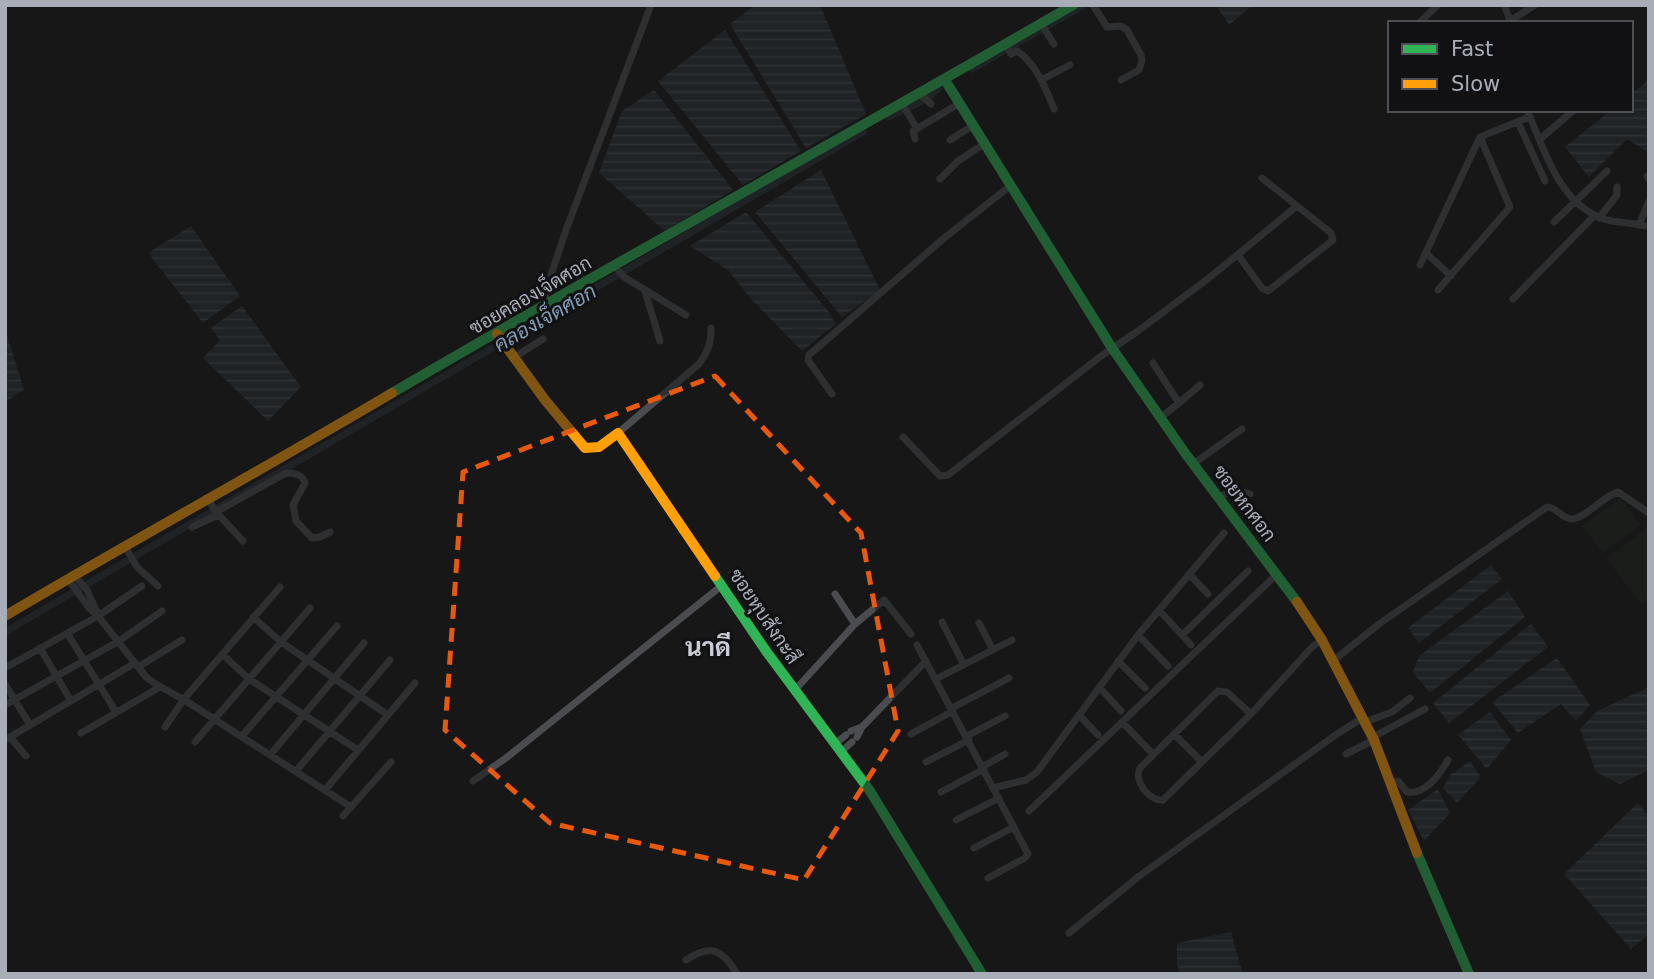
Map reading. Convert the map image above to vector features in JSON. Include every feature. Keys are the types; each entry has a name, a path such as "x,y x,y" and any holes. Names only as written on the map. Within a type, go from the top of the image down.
{"street":[{"path":"546,303 545,293 566,230 651,5"},
{"name":"ซอยคลองเจ็ดศอก","path":"5,616 74,580 125,548 214,509 282,458 500,339 546,303 618,270 925,99 945,80 1008,48 1073,5"},
{"path":"1421,21 1438,5"},
{"path":"1512,21 1535,5"},
{"path":"1094,7 1107,27 1121,26 1127,30 1141,55 1139,70 1121,80"},
{"path":"1041,24 1054,44"},
{"path":"1008,48 1011,54 1017,51 1021,54 1041,80 1054,109"},
{"path":"1041,80 1070,65"},
{"name":"ซอยหกศอก","path":"945,80 955,106 979,147 1010,186 1107,352 1218,497 1317,644 1333,661 1390,783 1428,882 1469,974"},
{"path":"915,139 912,134 917,129 955,106"},
{"path":"905,108 917,129"},
{"path":"1540,139 1572,112"},
{"path":"1420,265 1480,137 1518,122 1528,113 1556,177 1575,201 1597,216 1649,227"},
{"path":"1518,122 1545,181"},
{"path":"950,140 968,128"},
{"path":"1438,290 1510,208 1480,137"},
{"path":"940,179 958,161 979,147"},
{"path":"1554,222 1606,171"},
{"path":"1237,255 1262,288 1268,291 1334,238 1262,178"},
{"path":"832,394 808,360 808,355 943,239 1010,186"},
{"path":"1513,299 1617,195 1617,187"},
{"path":"1639,225 1649,201"},
{"path":"903,437 936,472 945,477 1237,255 1297,206"},
{"path":"1426,253 1451,276"},
{"path":"618,270 686,315"},
{"path":"645,290 660,341"},
{"path":"500,339 585,448 593,450 618,433 699,364 711,343 711,328"},
{"path":"513,358 543,339"},
{"path":"1153,363 1179,403"},
{"path":"1160,418 1200,384"},
{"path":"1193,464 1242,429"},
{"name":"ซอยหุบสังกะสี","path":"618,433 719,588 886,817 982,974"},
{"path":"282,458 290,471 296,473 305,483 293,505 296,522 312,538 330,532"},
{"path":"192,527 214,509 290,471"},
{"path":"1218,497 1234,491 1250,494"},
{"path":"1333,661 1379,624 1547,507 1555,508 1566,517 1575,519 1618,492 1649,513"},
{"path":"214,509 243,541"},
{"path":"993,788 1031,777 1138,635 1224,533"},
{"path":"125,548 137,566 158,586"},
{"path":"1182,635 1248,571"},
{"path":"1189,574 1208,594"},
{"path":"1029,811 1273,578"},
{"path":"74,580 95,604 98,616 146,677 351,807"},
{"path":"5,668 98,616 142,586"},
{"path":"165,727 184,699 280,587"},
{"path":"473,781 506,758 719,588"},
{"path":"835,594 855,624"},
{"path":"795,690 855,624 884,600 911,634"},
{"path":"195,742 310,608"},
{"path":"1159,610 1191,645"},
{"path":"5,705 119,641 162,611"},
{"path":"253,617 281,642 388,715"},
{"path":"942,622 964,664"},
{"path":"979,623 993,650"},
{"path":"242,736 337,626"},
{"path":"67,633 116,712"},
{"path":"1138,635 1168,666"},
{"path":"26,756 8,738 182,640"},
{"path":"936,679 1012,640"},
{"path":"270,755 365,643"},
{"path":"1251,713 1222,690 1140,768 1137,777 1141,786 1160,801 1163,800 1251,713 1317,644"},
{"path":"917,645 968,738 1027,856 988,878"},
{"path":"40,648 71,701"},
{"path":"222,654 249,679 358,750"},
{"path":"296,771 390,660"},
{"path":"838,748 926,661"},
{"path":"1118,661 1145,688"},
{"path":"911,734 1009,678"},
{"path":"325,790 415,682"},
{"path":"5,684 30,725"},
{"path":"80,733 160,687"},
{"path":"1100,688 1121,711"},
{"path":"1069,933 1138,877 1360,721 1392,712 1410,698"},
{"path":"1346,754 1425,709"},
{"path":"1079,715 1098,735"},
{"path":"926,762 1005,716"},
{"path":"1122,722 1153,754"},
{"path":"1174,734 1202,762"},
{"path":"941,792 1005,754"},
{"path":"1390,783 1398,781 1407,792 1413,792 1434,780 1448,760"},
{"path":"343,816 391,762"},
{"path":"956,820 999,798"},
{"path":"974,848 1014,827"},
{"path":"686,960 704,951 717,950 726,956 737,974"}],"highlighted area":[{"path":"715,376 861,533 898,731 804,880 550,823 445,730 463,472"}],"shaded area":[{"path":"755,5 820,5 866,114 806,148 730,24"},
{"path":"1216,5 1253,5 1229,25"},
{"path":"725,30 801,151 743,185 658,81"},
{"path":"1649,80 1649,153 1627,139 1589,177 1565,147 1609,112 1633,112 1633,92"},
{"path":"654,90 733,190 665,231 599,173 622,111"},
{"path":"821,170 880,290 842,317 755,212"},
{"path":"746,212 836,324 802,351 752,300 728,270 690,246"},
{"path":"191,226 240,296 203,323 148,253"},
{"path":"242,306 301,387 268,421 203,358 220,340 211,328"},
{"path":"5,329 24,390 5,402"},
{"path":"1620,498 1641,525 1603,553 1582,526"},
{"path":"1649,527 1649,598 1641,604 1606,558"},
{"path":"1491,565 1502,579 1419,643 1408,628"},
{"path":"1508,591 1525,617 1430,693 1413,672 1419,656"},
{"path":"1531,624 1548,647 1449,723 1433,703"},
{"path":"1557,658 1590,705 1576,721 1561,704 1518,733 1492,702"},
{"path":"1649,687 1649,770 1620,784 1596,772 1580,729 1597,711"},
{"path":"1490,712 1511,740 1487,769 1458,735"},
{"path":"1470,761 1481,777 1457,803 1443,788 1450,775"},
{"path":"1438,789 1450,813 1424,841 1408,810"},
{"path":"1638,803 1649,817 1649,934 1631,949 1564,874"},
{"path":"1231,932 1243,974 1180,974 1177,943"}],"waterway":[{"name":"คลองเจ็ดศอก","path":"972,69 1084,5"},
{"name":"คลองเจ็ดศอก","path":"888,117 925,100 938,89"},
{"name":"คลองเจ็ดศอก","path":"5,632 863,132"}],"traffic: fast":[{"path":"392,393 1073,5"},
{"path":"945,80 1112,348 1185,453 1297,602"},
{"path":"715,576 766,651 870,791 982,974"},
{"path":"1417,853 1469,974"}],"traffic: slow":[{"path":"497,334 545,400 585,448 599,447 618,433 715,576"},
{"path":"5,616 392,393"},
{"path":"1297,602 1322,640 1374,740 1417,853"}],"district":[{"name":"นาดี","path":"708,647"}]}
